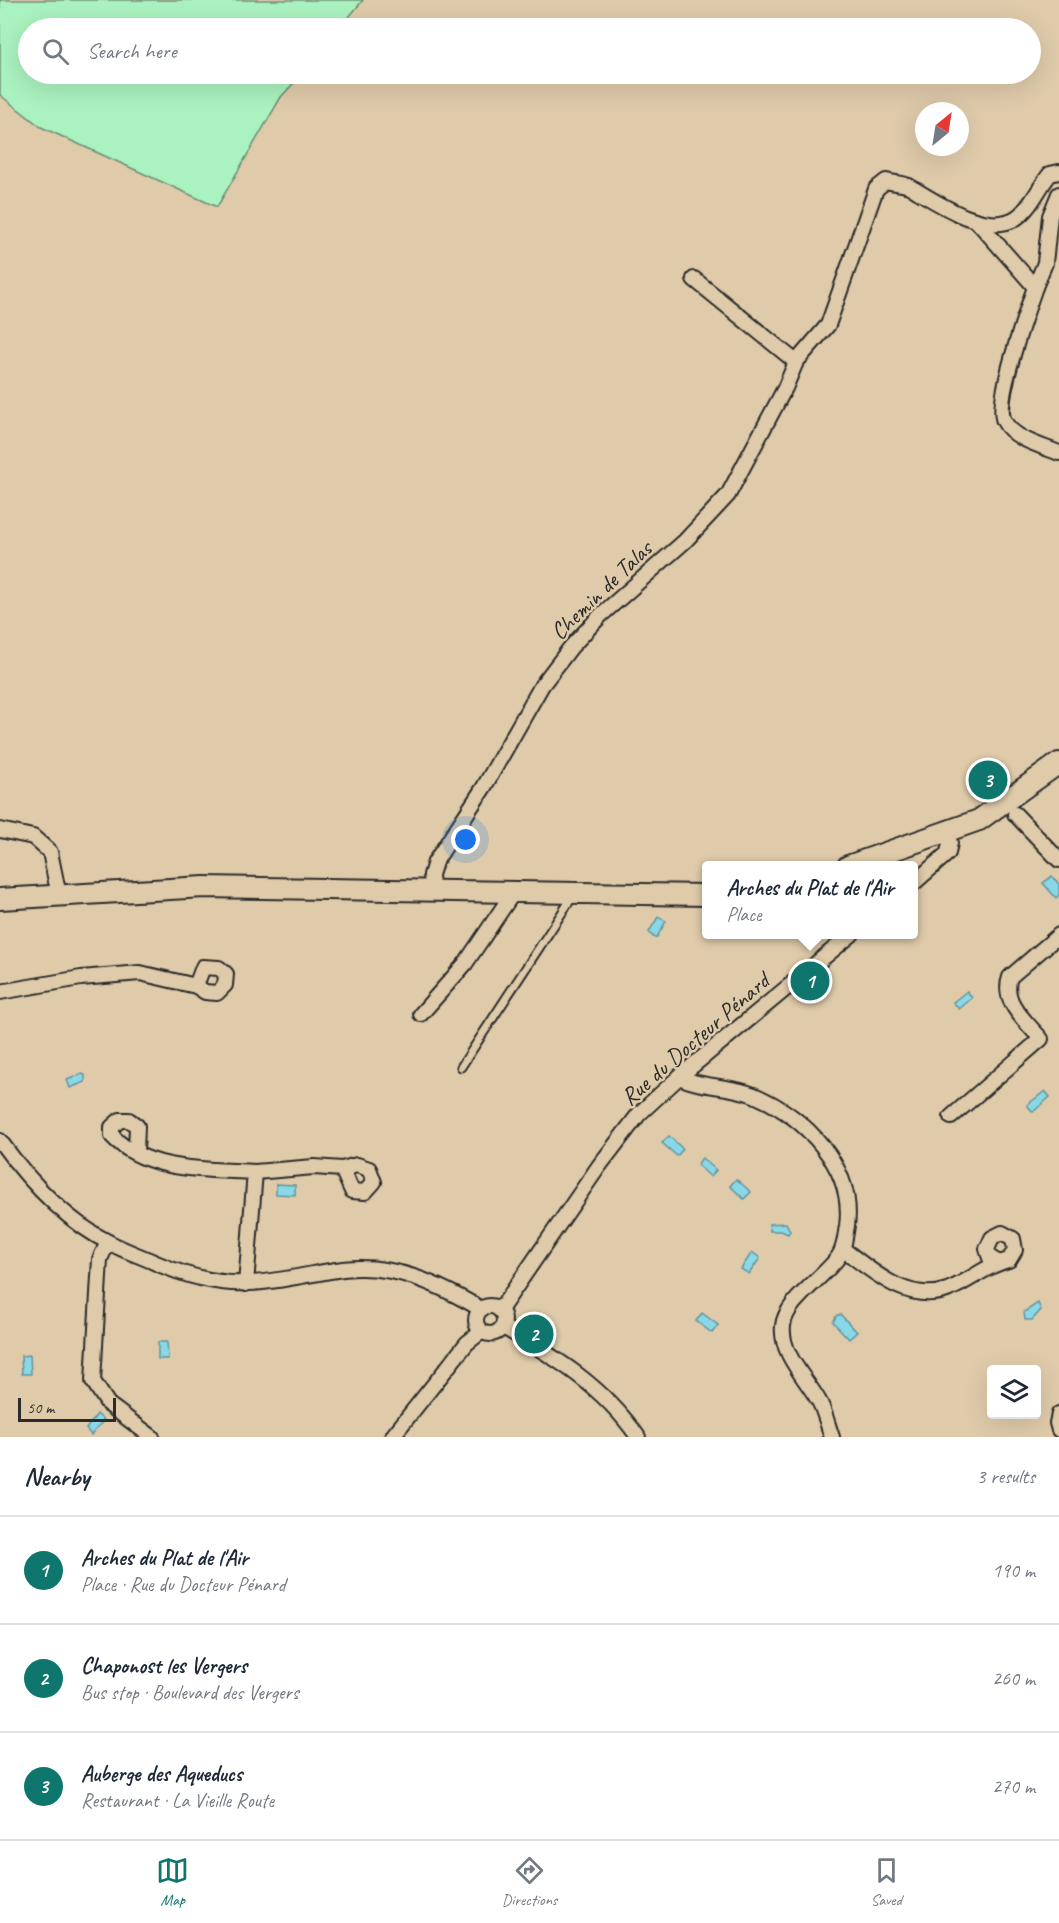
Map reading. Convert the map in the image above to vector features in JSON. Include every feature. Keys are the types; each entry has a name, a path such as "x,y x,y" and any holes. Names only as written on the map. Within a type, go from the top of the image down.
{"main road":[{"path":"862,861 1011,809 1051,767 1059,748"},
{"path":"0,899 204,886 432,888 702,895"}],"street":[{"path":"976,220 998,225 1017,218 1031,203 1050,174 1059,172"},
{"name":"Chemin de Talas","path":"432,888 431,875 435,862 484,788 516,727 542,685 571,647 601,615 685,541 728,495 785,388 796,362 828,326 876,189 886,181 907,185 927,200 976,220"},
{"path":"1059,194 1050,216 1045,263 1018,339 1002,405 1004,421 1014,432 1059,453"},
{"path":"976,220 1035,287"},
{"path":"694,279 796,362"},
{"path":"1011,809 1059,860"},
{"path":"0,830 33,837 50,852 58,896"},
{"path":"918,880 948,854 950,843 946,831"},
{"path":"421,1014 465,964 514,890"},
{"path":"951,1117 1041,1039 1011,1003 1007,996 1007,986 1010,977 1059,935"},
{"name":"Rue du Docteur Pénard","path":"500,1310 599,1166 639,1114 679,1077 846,939"},
{"path":"0,992 81,978 140,973 196,986"},
{"path":"679,1077 753,1094 781,1109 811,1134 836,1162 847,1192 848,1217 843,1250 791,1307 783,1324 784,1344 821,1405 832,1437"},
{"path":"0,1142 40,1190 73,1218 108,1242 173,1270 208,1280 246,1284 293,1279 344,1269 378,1269 413,1275 447,1289 481,1309"},
{"path":"136,1152 155,1162 193,1168 255,1172 314,1167 342,1169"},
{"path":"246,1284 255,1172"},
{"path":"108,1242 100,1259 93,1382 108,1404 152,1437"},
{"path":"843,1250 879,1276 909,1292 945,1291 998,1262"},
{"path":"392,1437 467,1343 481,1332 496,1334 503,1327 505,1321 500,1310 491,1306 481,1309 476,1318 481,1332"},
{"path":"503,1327 549,1354 602,1392 638,1437"},
{"path":"1059,1414 1057,1423 1059,1430"}],"lane":[{"path":"461,1067 575,892"}],"green space":[{"path":"0,0 363,0 348,18 18,18 18,84 293,84 281,97 217,207 41,127 0,95"}],"water":[{"path":"1052,876 1059,884 1059,895 1056,898 1043,883"},
{"path":"658,917 666,921 657,937 653,937 649,932"},
{"path":"967,991 972,998 959,1009 953,1002"},
{"path":"85,1075 85,1082 70,1088 67,1080"},
{"path":"1045,1091 1050,1097 1033,1112 1027,1105"},
{"path":"669,1136 683,1149 677,1156 662,1143"},
{"path":"702,1158 716,1170 711,1177 697,1165"},
{"path":"736,1179 751,1192 744,1199 730,1186"},
{"path":"276,1184 295,1185 295,1195 276,1194"},
{"path":"786,1223 790,1231 788,1234 781,1231 770,1231 769,1224"},
{"path":"752,1252 760,1258 749,1274 741,1269"},
{"path":"1038,1303 1041,1310 1032,1320 1025,1320 1024,1312"},
{"path":"702,1313 718,1325 712,1333 696,1321"},
{"path":"837,1315 841,1315 857,1332 849,1339 833,1322"},
{"path":"158,1342 167,1342 168,1359 158,1359"},
{"path":"30,1355 31,1374 22,1374 21,1356"},
{"path":"97,1414 104,1420 91,1435 86,1429"}],"place":[{"name":"Auberge des Aqueducs","path":"988,780"},
{"name":"Arches du Plat de l'Air","path":"810,981"},
{"name":"Chaponost les Vergers","path":"534,1334"}]}
